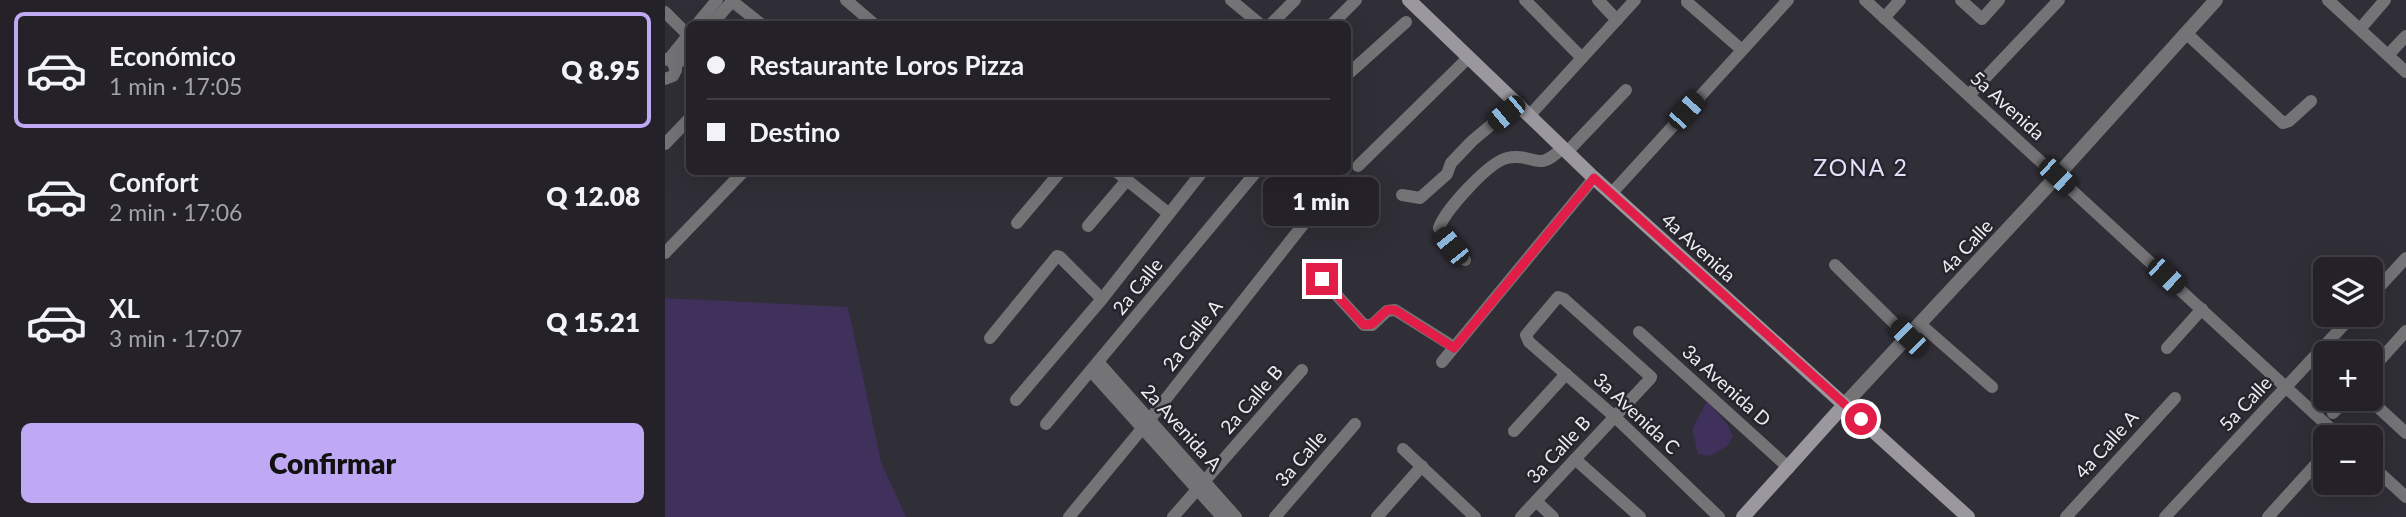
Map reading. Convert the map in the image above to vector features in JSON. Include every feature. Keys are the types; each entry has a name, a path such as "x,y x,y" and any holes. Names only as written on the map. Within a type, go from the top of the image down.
{"main road":[{"name":"4a Avenida","path":"1409,0 1611,194 1968,517"},
{"name":"4a Calle","path":"1743,517 1844,405"}],"street":[{"path":"700,21 717,0"},
{"path":"714,21 732,0 757,21"},
{"path":"846,0 870,21"},
{"path":"1231,0 1256,21"},
{"path":"1274,21 1295,0"},
{"path":"1335,21 1356,0"},
{"path":"1525,0 1582,58"},
{"path":"1598,0 1617,20"},
{"path":"1529,116 1635,0"},
{"path":"1611,194 1788,0"},
{"name":"5a Avenida","path":"1865,0 2327,425"},
{"path":"1884,18 1900,0"},
{"path":"1961,0 1982,19 1999,0"},
{"path":"1969,95 2059,0"},
{"name":"4a Calle","path":"1844,405 2216,0"},
{"path":"2328,0 2406,72"},
{"path":"2360,29 2385,0"},
{"path":"1687,2 1742,50"},
{"path":"665,12 686,31"},
{"path":"1351,71 1406,22"},
{"path":"2186,33 2283,123 2290,121 2311,101"},
{"path":"2388,55 2406,36"},
{"path":"665,79 673,76 671,64 686,39"},
{"path":"671,64 686,52"},
{"path":"1359,166 1469,57"},
{"path":"1465,260 1439,228 1483,172 1506,158 1523,157 1541,162 1565,150 1626,90"},
{"path":"1402,195 1420,198 1427,193 1447,174 1454,159 1516,104"},
{"path":"665,144 686,122"},
{"path":"665,253 740,175"},
{"path":"1017,223 1057,175"},
{"path":"1016,400 1102,299 1200,175"},
{"name":"2a Calle","path":"1046,424 1254,175"},
{"name":"2a Calle A","path":"1069,517 1147,423 1342,175"},
{"path":"1089,226 1122,176 1168,213"},
{"path":"1442,362 1594,178"},
{"path":"990,338 1057,256 1102,299"},
{"path":"2383,283 2406,258"},
{"path":"1835,265 1908,337"},
{"path":"1322,279 1364,325 1372,324 1387,310 1395,310 1454,348"},
{"name":"3a Avenida C","path":"1651,377 1564,299 1558,297 1526,335 1527,339 1615,417 1719,517"},
{"path":"2167,348 2202,309"},
{"path":"1920,324 1992,387"},
{"name":"5a Calle","path":"2165,517 2342,327"},
{"path":"2383,357 2406,331"},
{"name":"3a Avenida D","path":"1639,332 1789,467"},
{"name":"2a Avenida A","path":"1095,367 1201,485 1236,517"},
{"name":"2a Calle B","path":"1173,517 1302,370"},
{"path":"1514,431 1566,374"},
{"name":"3a Calle B","path":"1521,517 1651,377"},
{"name":"4a Calle A","path":"2066,517 2175,398"},
{"path":"2382,411 2406,433"},
{"name":"3a Calle","path":"1275,517 1355,424"},
{"path":"1403,449 1475,517"},
{"path":"1575,459 1640,517"},
{"path":"1377,517 1422,466"},
{"path":"2268,517 2313,467"},
{"path":"2383,476 2406,498"},
{"name":"2a Avenida A","path":"1201,485 1222,517"},
{"path":"1535,501 1553,517"}],"shaded area":[{"path":"665,298 848,307 881,462 906,517 665,517"},
{"path":"1707,401 1727,424 1733,437 1727,446 1710,456 1698,454 1692,429"}],"district":[{"name":"ZONA 2","path":"1861,167"}],"route":[{"path":"1322,279 1360,323 1367,326 1387,310 1395,310 1454,348 1594,178 1861,419"}]}
